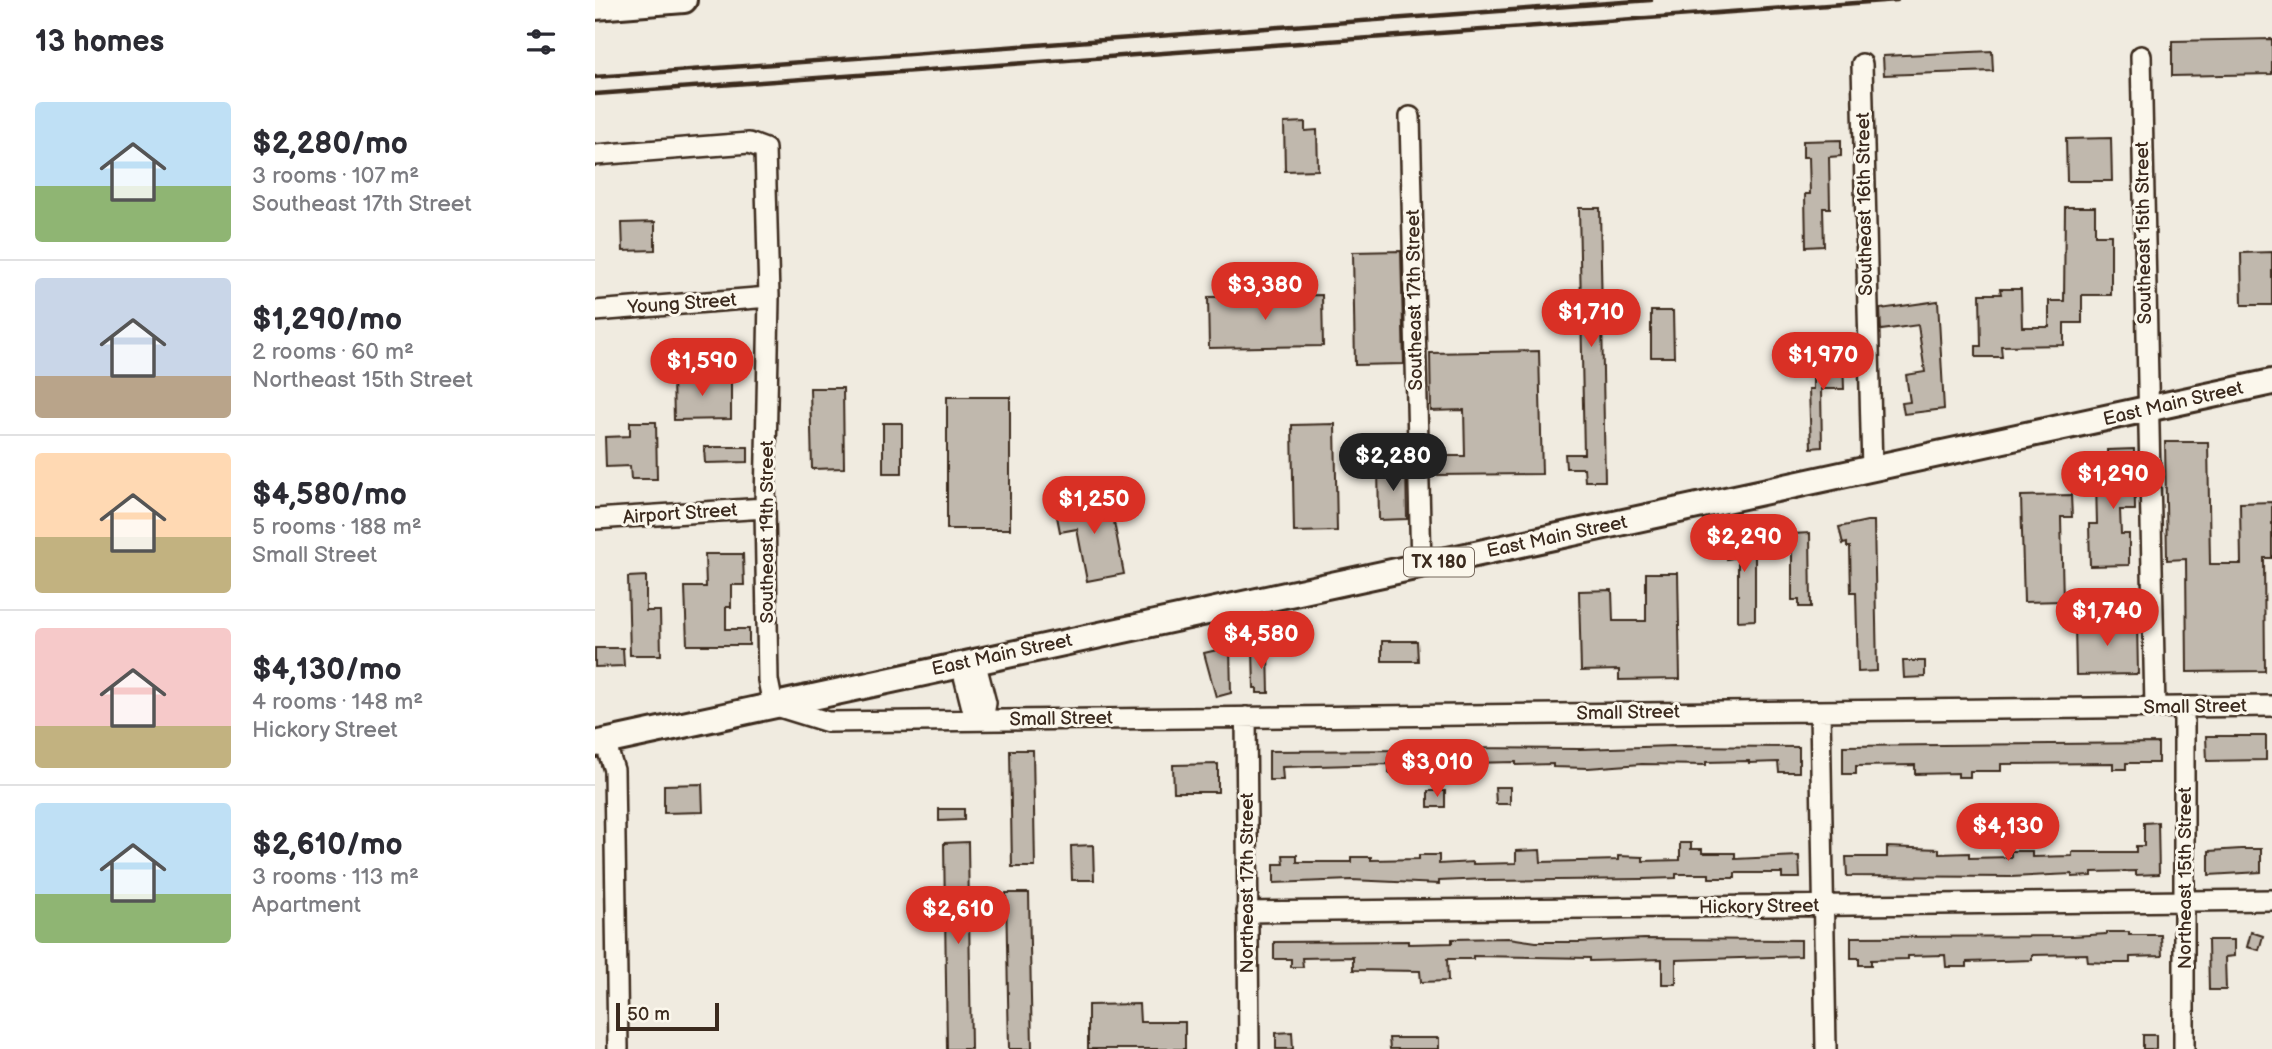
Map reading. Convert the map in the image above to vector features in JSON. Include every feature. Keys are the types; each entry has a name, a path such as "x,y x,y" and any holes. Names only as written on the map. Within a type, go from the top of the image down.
{"main road":[{"path":"595,7 684,0"},
{"name":"East Main Street","path":"600,743 2272,382"}],"street":[{"name":"Southeast 15th Street","path":"2141,56 2147,410"},
{"name":"Southeast 16th Street","path":"1862,64 1872,470"},
{"name":"Southeast 17th Street","path":"1410,117 1421,566"},
{"name":"Southeast 19th Street","path":"595,155 750,143 765,149 769,297 765,508 768,680 773,705"},
{"name":"Young Street","path":"595,311 769,297"},
{"path":"2147,410 2155,708"},
{"name":"Airport Street","path":"595,519 765,508"},
{"path":"595,536 625,517"},
{"name":"Small Street","path":"968,662 973,712 983,720"},
{"name":"Small Street","path":"773,705 828,722 2272,706"},
{"name":"Northeast 15th Street","path":"2184,707 2185,1049"},
{"path":"1819,711 1826,1049"},
{"name":"Northeast 17th Street","path":"1246,717 1249,1049"},
{"path":"600,743 614,770 618,1049"},
{"name":"Hickory Street","path":"1247,912 2272,900"}],"building":[{"path":"2272,39 2272,74 2172,76 2172,41"},
{"path":"1992,51 1993,71 1884,75 1883,56"},
{"path":"1305,122 1305,131 1317,130 1318,170 1285,171 1284,123"},
{"path":"2111,138 2112,181 2067,181 2066,139"},
{"path":"1841,140 1841,156 1829,157 1830,208 1823,208 1824,246 1806,247 1805,194 1810,194 1809,157 1803,157 1803,141"},
{"path":"2065,207 2095,207 2095,235 2111,235 2111,295 2082,295 2082,323 2064,323 2064,345 2001,346 2002,357 1976,357 1976,346 1981,346 1980,294 2001,294 2000,289 2021,289 2022,327 2049,327 2049,301 2064,301"},
{"path":"1579,208 1600,208 1605,481 1585,481 1584,468 1566,468 1565,454 1584,454"},
{"path":"655,222 655,250 623,251 622,223"},
{"path":"1401,251 1404,364 1355,365 1353,252"},
{"path":"2272,252 2272,305 2242,305 2241,253"},
{"path":"1322,295 1323,346 1209,348 1208,297"},
{"path":"1938,301 1944,409 1904,414 1902,403 1910,402 1906,375 1925,372 1918,325 1881,330 1880,309"},
{"path":"1651,311 1673,311 1674,357 1651,357"},
{"path":"1539,351 1542,474 1436,475 1436,456 1465,456 1464,410 1431,411 1430,353"},
{"path":"1843,358 1844,389 1821,389 1822,447 1811,448 1809,389 1813,389 1813,359"},
{"path":"731,376 731,419 674,420 673,377"},
{"path":"810,388 843,388 844,468 812,469"},
{"path":"947,397 1010,397 1010,529 947,529"},
{"path":"630,422 656,422 657,479 631,479 630,466 606,467 605,437 630,436"},
{"path":"883,423 902,423 902,473 883,473"},
{"path":"1335,424 1337,531 1294,532 1292,425"},
{"path":"2165,442 2208,442 2210,564 2241,564 2240,503 2272,502 2272,558 2264,558 2265,671 2187,672 2186,559 2167,560"},
{"path":"704,447 748,447 748,462 705,463"},
{"path":"2134,449 2135,510 2120,510 2121,534 2129,534 2129,565 2090,566 2089,524 2097,524 2096,482 2108,482 2107,450"},
{"path":"1406,466 1407,519 1379,520 1378,467"},
{"path":"2071,495 2072,517 2061,517 2063,601 2024,602 2021,496"},
{"path":"1109,496 1124,574 1087,581 1077,529 1060,532 1055,506"},
{"path":"1874,521 1877,671 1858,672 1856,592 1851,592 1850,547 1847,547 1847,543 1843,544 1839,527"},
{"path":"1810,533 1811,607 1799,607 1799,600 1792,600 1792,534"},
{"path":"1751,534 1755,551 1755,620 1738,621 1738,557 1727,559 1723,541"},
{"path":"705,554 743,554 744,585 731,585 731,607 726,607 726,629 749,629 749,645 687,645 685,587 706,587"},
{"path":"1646,573 1678,573 1680,679 1619,680 1619,670 1581,671 1579,591 1612,590 1613,621 1646,621"},
{"path":"646,576 646,611 660,611 661,655 630,655 628,577"},
{"path":"2137,622 2138,674 2076,675 2075,623"},
{"path":"1382,641 1417,641 1418,661 1382,661"},
{"path":"1230,647 1231,693 1216,697 1204,653"},
{"path":"595,648 623,648 624,666 595,667"},
{"path":"1253,649 1268,649 1269,693 1257,693 1257,688 1254,688"},
{"path":"1903,661 1925,661 1925,677 1904,678"},
{"path":"2206,736 2266,736 2266,760 2207,761"},
{"path":"2158,743 2158,763 2126,763 2126,769 2113,769 2113,763 2001,764 2001,771 1970,771 1970,777 1958,777 1958,773 1915,774 1915,765 1856,766 1856,774 1843,774 1843,746"},
{"path":"1468,746 1580,749 1674,746 1799,747 1799,772 1779,772 1778,762 1642,764 1588,768 1553,767 1553,764 1516,765 1516,762 1469,763 1469,766 1409,770 1409,774 1389,773 1389,764 1282,767 1283,780 1269,780 1269,751 1418,750"},
{"path":"1010,750 1033,750 1035,867 1012,867"},
{"path":"1218,764 1218,792 1174,792 1173,765"},
{"path":"702,784 703,812 664,813 664,785"},
{"path":"1495,787 1510,787 1510,804 1496,804"},
{"path":"1428,791 1445,791 1445,807 1428,807"},
{"path":"939,809 964,809 964,820 939,821"},
{"path":"2158,822 2159,874 2136,875 2136,871 2092,872 2092,876 2072,877 2072,874 2011,877 1847,876 1846,857 1887,857 1887,847 1939,849 1939,854 1969,853 1969,858 2011,857 2011,851 2032,851 2032,857 2072,856 2072,852 2136,852 2136,846 2144,846 2144,823"},
{"path":"968,842 971,1049 947,1049 944,843"},
{"path":"1680,843 1691,843 1691,849 1702,849 1702,853 1735,853 1735,859 1799,856 1800,878 1782,878 1782,873 1735,873 1735,878 1709,878 1709,874 1676,874 1676,878 1485,879 1439,881 1439,884 1351,880 1274,883 1274,864 1284,864 1283,855 1297,855 1297,862 1351,862 1351,857 1371,857 1371,860 1419,859 1419,855 1439,855 1439,864 1473,864 1516,863 1516,851 1540,850 1541,862 1618,860 1618,856 1643,857 1643,861 1680,860"},
{"path":"1093,845 1094,880 1072,880 1071,846"},
{"path":"2261,849 2261,872 2209,875 2209,851"},
{"path":"1006,893 1029,893 1032,1049 1009,1049"},
{"path":"2107,932 2161,935 2162,956 2130,957 2130,963 2108,963 2088,962 2087,954 2032,955 2032,960 1967,962 1967,967 1946,967 1945,955 1871,960 1871,965 1859,965 1859,958 1851,958 1851,937 2072,936"},
{"path":"2251,932 2263,936 2259,950 2247,947"},
{"path":"1509,938 1536,942 1644,939 1801,940 1801,956 1676,960 1676,984 1662,984 1662,959 1590,961 1590,958 1473,956 1473,959 1447,959 1448,981 1421,982 1420,971 1353,970 1353,957 1302,958 1303,967 1291,967 1291,959 1274,959 1274,942 1408,941 1408,944 1452,943 1452,939"},
{"path":"2208,940 2234,940 2234,956 2225,957 2226,990 2209,990"},
{"path":"1139,1004 1140,1022 1185,1022 1185,1049 1088,1049 1088,1005"},
{"path":"1292,1032 1293,1049 1276,1049 1276,1033"},
{"path":"2143,1035 2156,1035 2156,1049 2143,1049"},
{"path":"1389,1038 1439,1038 1439,1049 1390,1049"}],"railway":[{"path":"595,77 1651,0"},
{"path":"595,94 1897,0"}]}
